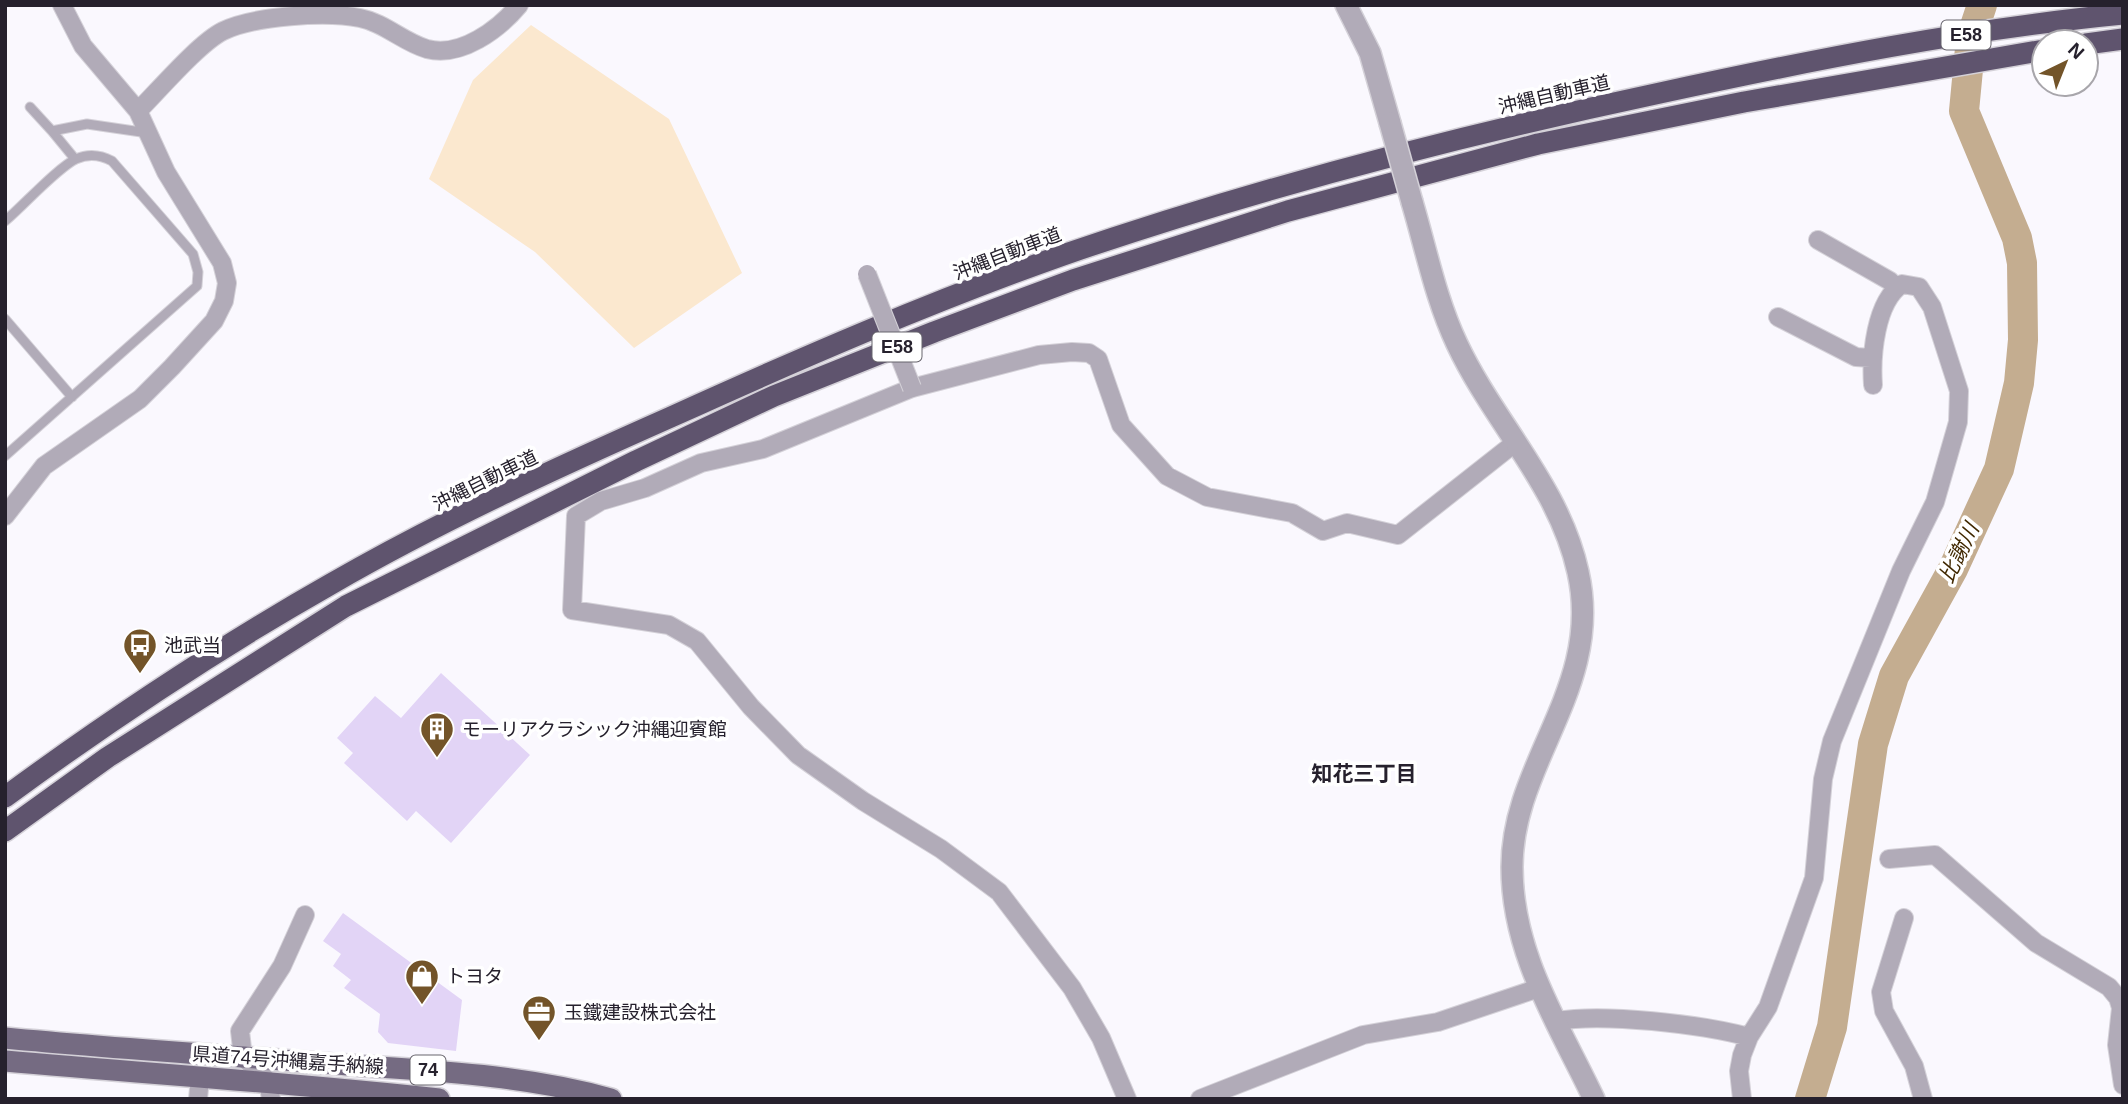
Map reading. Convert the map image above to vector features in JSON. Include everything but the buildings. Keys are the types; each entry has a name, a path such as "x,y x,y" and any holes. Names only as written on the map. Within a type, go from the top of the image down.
{"highway":[{"name":"沖縄自動車道","path":"5,797 103,726 334,582 622,439 766,374 923,309 1062,256 1284,185 1534,120 1875,50 2056,20 2123,14"},
{"path":"2100,42 2123,39"},
{"name":"E58","path":"5,831 108,757 346,606 636,461 836,372 1073,280 1288,211 1538,144 2030,52"}],"main road":[{"name":"県道74号沖縄嘉手納線","path":"5,1038 428,1070 509,1080 611,1099"},
{"name":"県道74号沖縄嘉手納線","path":"5,1061 199,1089 439,1099"}],"street":[{"path":"5,516 44,466 140,399 172,367 214,321 224,301 227,283 222,263 166,172 138,111 83,46 62,5"},
{"path":"138,111 221,31 244,23 309,17 360,18 378,24 427,49 442,51 459,47 490,32 519,5"},
{"path":"1346,5 1370,53 1412,202 1457,343 1516,442 1545,484 1565,529 1578,573 1583,615 1581,649 1571,688 1530,786 1517,827 1512,865 1515,909 1524,953 1594,1099"},
{"path":"1818,240 1890,281 1896,288"},
{"path":"867,274 912,388"},
{"path":"1742,1099 1739,1071 1749,1037 1768,1007 1815,878 1824,779 1832,741 1901,571 1935,502 1958,422 1959,391 1933,307 1919,287 1902,284 1896,288 1878,327 1871,358 1873,385"},
{"path":"1777,317 1856,358 1871,358"},
{"path":"1127,1099 1101,1038 1072,988 999,892 941,849 863,801 798,755 751,707 697,641 669,625 572,610 576,516 601,501 645,488 701,463 763,449 912,388 1039,355 1088,354 1098,359 1121,425 1167,476 1207,497 1292,513 1323,530 1347,523 1398,535 1516,442"},
{"path":"1889,859 1935,855 2036,943 2109,987 2118,998 2121,1009 2118,1045 2122,1076"},
{"path":"269,1090 243,1057 240,1031 282,966 305,915"},
{"path":"1904,918 1881,992 1884,1011 1914,1066 1923,1099"},
{"path":"1200,1099 1363,1034 1438,1022 1539,988"},
{"path":"1556,1021 1577,1018 1682,1026 1749,1037"}],"lane":[{"path":"30,107 75,159"},
{"path":"52,131 87,124 148,133"},
{"path":"5,222 75,159 92,155 113,161 193,254 198,272 197,286 5,456"},
{"path":"5,319 72,397"}],"shaded area":[{"path":"531,25 669,119 742,273 634,348 535,252 429,179 473,80"}],"waterway":[{"name":"比謝川","path":"1810,1099 1832,1027 1873,744 1894,676 1953,569 1999,469 2019,383 2023,340 2022,263 2017,238 1964,111 1971,38 1982,5"}],"place":[{"name":"池武当","path":"140,675"},
{"name":"モーリアクラシック沖縄迎賓館","path":"437,759"},
{"name":"トヨタ","path":"422,1006"},
{"name":"玉鐵建設株式会社","path":"539,1042"}],"district":[{"name":"知花三丁目","path":"1364,774"}]}
